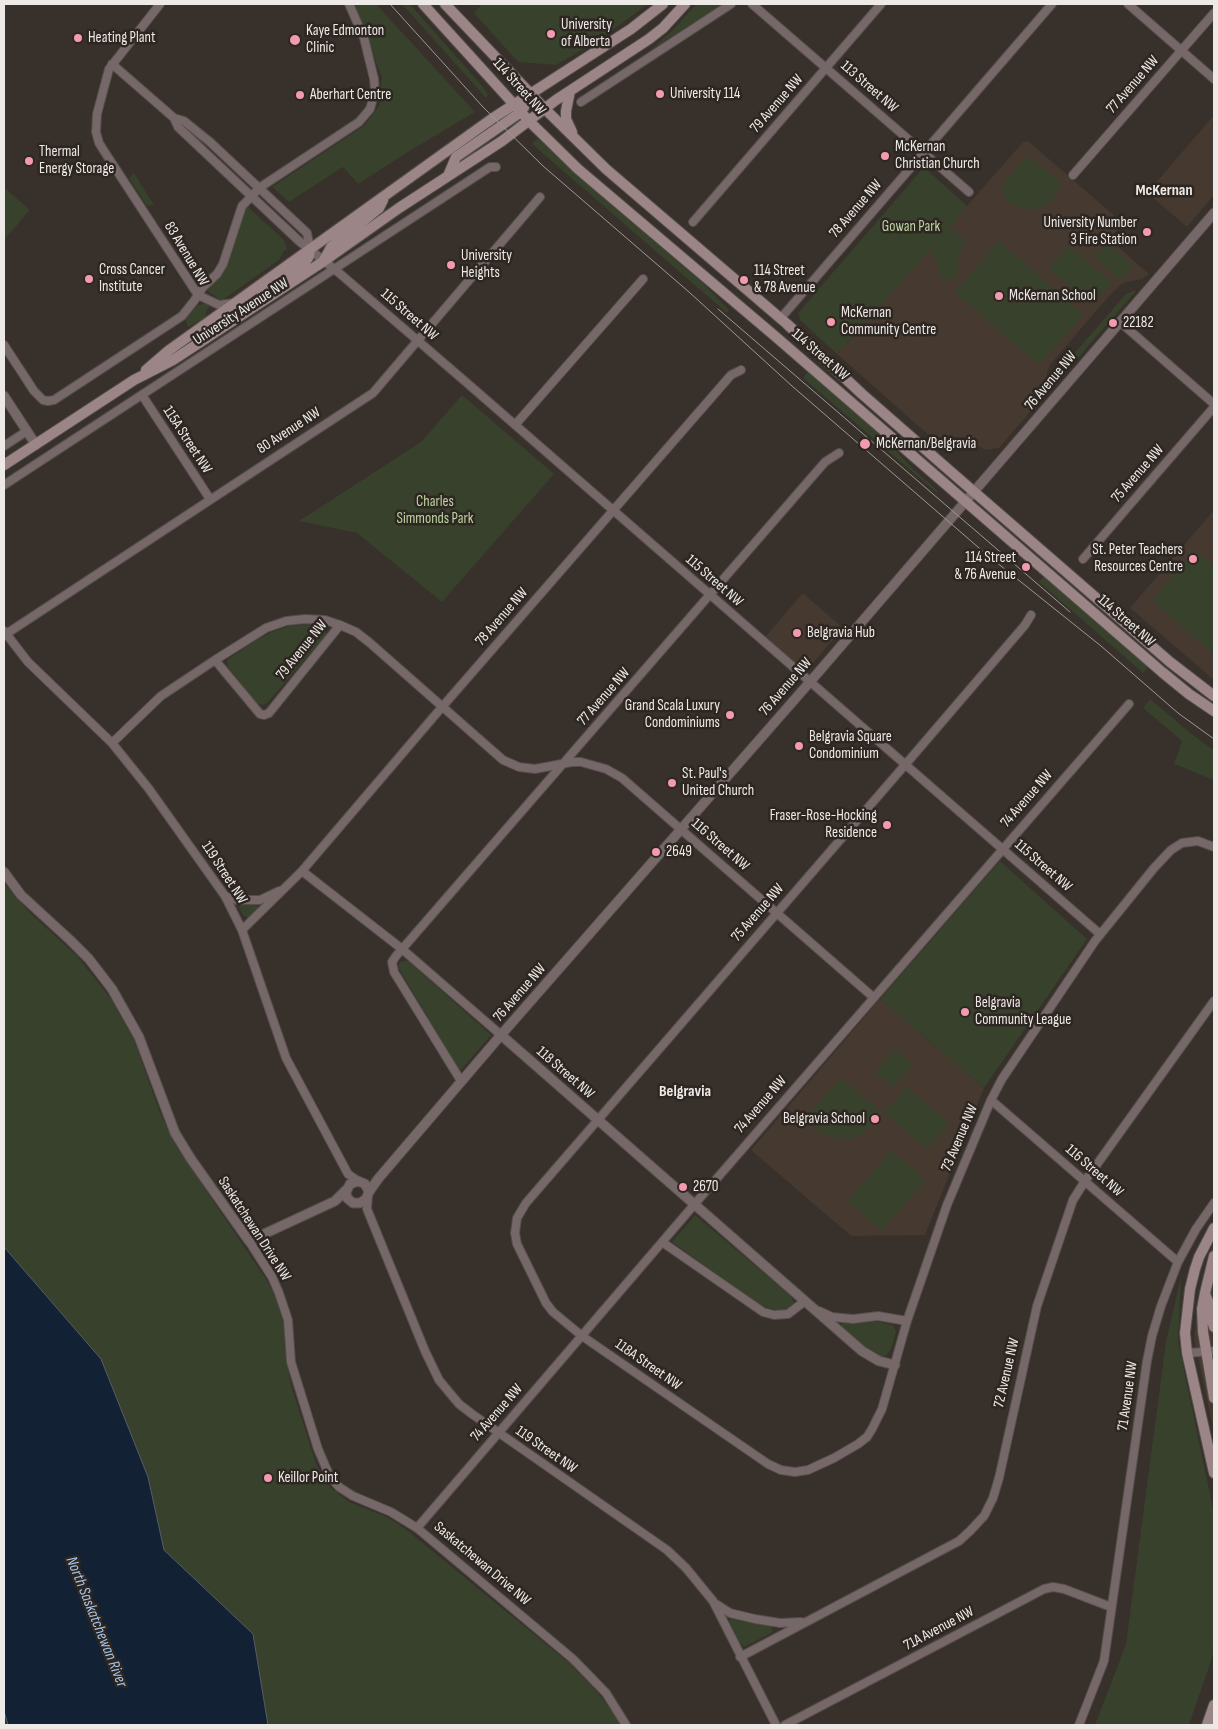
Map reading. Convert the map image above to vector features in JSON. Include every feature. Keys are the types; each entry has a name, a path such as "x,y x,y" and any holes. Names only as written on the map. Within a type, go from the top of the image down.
{"main road":[{"name":"114 Street NW","path":"423,4 529,121 585,175 1162,672 1214,711"},
{"name":"114 Street NW","path":"445,4 530,94 606,169 780,318 862,394 1170,662 1214,696"},
{"name":"University Avenue NW","path":"134,380 168,351 388,192 517,108 530,94 631,28 663,4"},
{"name":"University Avenue NW","path":"4,465 134,380 173,360 502,141 570,91 650,39 685,4"},
{"path":"570,91 566,105 566,119 569,129 580,144"},
{"path":"448,176 458,155 517,108"},
{"path":"324,261 331,247 379,208 388,192"},
{"path":"246,312 263,293 305,262 309,256 310,249"},
{"path":"1214,1228 1199,1257 1190,1289 1185,1333 1187,1353 1214,1473"},
{"path":"1214,1256 1202,1309 1210,1352 1214,1398"},
{"path":"1205,1293 1214,1326"},
{"path":"1207,1725 1214,1705"},
{"path":"1211,1725 1214,1722"}],"street":[{"name":"83 Avenue NW","path":"4,345 39,397 43,400 54,400 182,316 198,295 99,143 96,132 97,114 106,77 112,64 160,4"},
{"path":"235,303 219,305 198,295 203,287 217,274 223,264 242,206 259,188 353,127 364,118 370,109 375,91 374,79 364,38 350,4"},
{"path":"581,102 732,4"},
{"name":"113 Street NW","path":"752,4 969,192"},
{"name":"79 Avenue NW","path":"693,222 881,4"},
{"name":"78 Avenue NW","path":"780,318 1052,4"},
{"path":"1128,4 1214,80"},
{"name":"77 Avenue NW","path":"1073,175 1214,13"},
{"name":"115 Street NW","path":"112,64 174,118 184,121 210,142 307,233 310,249"},
{"name":"115 Street NW","path":"174,118 178,127 299,241 418,341 1100,934"},
{"name":"University Avenue NW","path":"4,485 490,167 496,167"},
{"name":"80 Avenue NW","path":"5,633 373,393 540,197"},
{"name":"76 Avenue NW","path":"355,1203 364,1202 378,1179 461,1081 974,492 1214,213"},
{"path":"515,425 643,278"},
{"path":"1120,322 1214,406"},
{"name":"78 Avenue NW","path":"242,930 288,887 731,375 741,370"},
{"name":"115A Street NW","path":"142,395 210,499"},
{"path":"4,396 36,445"},
{"name":"75 Avenue NW","path":"1083,559 1214,406"},
{"path":"4,446 27,431"},
{"name":"77 Avenue NW","path":"461,1081 394,972 392,962 825,462 839,454"},
{"name":"75 Avenue NW","path":"515,1233 517,1218 526,1203 1026,625 1031,615"},
{"name":"79 Avenue NW","path":"112,744 161,696 215,660 266,628 276,624 305,619 325,620 340,625 269,713 264,715 260,714 215,660"},
{"name":"116 Street NW","path":"340,625 356,632 370,643 496,755 511,764 535,769 572,762 590,764 614,773 631,785 873,997"},
{"name":"119 Street NW","path":"5,633 28,662 112,744 149,789 225,896 242,930 286,1058 348,1174"},
{"name":"74 Avenue NW","path":"417,1528 694,1204 1129,704"},
{"name":"73 Avenue NW","path":"808,1470 834,1458 867,1437 876,1422 882,1409 907,1322 947,1205 991,1100 1002,1079 1100,934 1171,850 1182,843 1194,840 1214,847"},
{"name":"118 Street NW","path":"302,871 402,949 862,1351 879,1361 895,1365"},
{"name":"Saskatchewan Drive NW","path":"4,872 21,895 89,959 112,989 139,1038 175,1132 191,1160 249,1241 272,1277 288,1320 291,1362 318,1449 330,1476 339,1487 353,1496 392,1512 417,1528 574,1659 606,1692 626,1725"},
{"name":"78 Avenue NW","path":"225,896 237,900 260,900 288,887"},
{"name":"72 Avenue NW","path":"740,1657 959,1541 984,1516 993,1498 999,1478 1037,1306 1073,1200 1084,1180 1214,1001"},
{"name":"116 Street NW","path":"991,1100 1178,1262"},
{"path":"367,1209 347,1198 348,1174 368,1187 369,1194"},
{"path":"249,1241 336,1201 351,1182 370,1182 378,1179"},
{"name":"119 Street NW","path":"369,1194 367,1209 425,1351 439,1380 459,1404 667,1550 686,1568 713,1600 730,1613 780,1623 805,1622"},
{"path":"336,1201 355,1203"},
{"name":"71 Avenue NW","path":"1079,1725 1104,1661 1109,1634 1111,1607 1149,1347 1158,1315 1178,1262 1196,1229 1214,1203"},
{"name":"118A Street NW","path":"515,1233 520,1254 546,1303 553,1312 582,1336 768,1464 781,1470 794,1472 808,1470"},
{"path":"662,1242 762,1312 774,1315 788,1314 805,1301"},
{"name":"118 Street NW","path":"815,1310 832,1317 853,1319 878,1316 907,1322"},
{"path":"1187,1353 1210,1352"},
{"name":"71A Avenue NW","path":"785,1725 1044,1589 1064,1589 1111,1607"},
{"name":"119 Street NW","path":"713,1600 740,1657 776,1725"}],"shaded area":[{"path":"1214,115 1214,195 1187,227 1147,193"},
{"name":"McKernan School","path":"1028,141 1123,223 1109,239 1149,274 1142,279 1120,285 1102,304 1050,365 1047,373 1047,389 1044,396 999,448 986,450 978,446 968,445 954,451 933,439 837,354 1023,142"},
{"name":"St. Peter Teachers Resources Centre","path":"1214,510 1214,680 1130,608"},
{"path":"802,594 843,628 807,670 803,670 765,637"},
{"name":"Belgravia School","path":"880,999 984,1088 925,1235 851,1236 751,1150"},
{"path":"1214,1241 1214,1432 1194,1339 1199,1295 1207,1259"}],"green space":[{"path":"353,4 376,4 475,112 358,184 343,167 289,202 272,187 365,125 379,106 382,77"},
{"path":"402,4 410,4 484,88 488,95 486,98"},
{"name":"University of Alberta","path":"482,4 648,4 599,40 556,65 518,62 474,13"},
{"path":"696,4 723,4 650,50 674,29"},
{"path":"536,139 542,142 573,172 705,285 729,310 727,313 532,144"},
{"path":"1032,158 1060,183 1057,194 1049,203 1040,208 1028,210 1008,201 1000,187 1025,159"},
{"name":"Gowan Park","path":"924,167 967,206 949,227 964,239 965,246 958,257 957,274 951,279 941,280 941,272 930,249 837,354 800,320 798,313"},
{"path":"134,173 154,205 147,206 129,178"},
{"path":"4,187 30,210 4,240"},
{"path":"248,207 284,240 287,249 279,260 224,299 219,299 206,290 220,276 225,267 244,210"},
{"path":"999,241 1083,315 1039,365 955,292"},
{"path":"1107,243 1133,266 1120,280 1094,257"},
{"path":"1069,245 1112,283 1091,305 1049,268"},
{"path":"1136,291 1057,382 1059,371 1125,295"},
{"path":"205,303 210,307 207,309 205,318 188,327 185,318 196,306"},
{"path":"808,372 882,436 913,469 938,491 937,493 803,378"},
{"name":"Charles Simmonds Park","path":"462,395 554,474 442,602 357,533 299,521 421,442"},
{"path":"1195,550 1214,566 1214,654 1152,601"},
{"path":"1044,576 1149,667 1143,673 1039,582"},
{"path":"308,624 322,626 326,630 326,635 267,703 263,705 256,703 228,667 227,660 272,632 290,626"},
{"path":"1150,699 1189,732 1212,749 1214,747 1214,780 1174,764 1182,741 1143,708"},
{"path":"1000,861 1087,939 984,1088 880,999"},
{"path":"4,883 27,910 77,956 111,999 134,1040 159,1110 175,1145 266,1279 277,1300 284,1326 285,1350 291,1385 316,1464 330,1487 349,1502 387,1517 403,1527 568,1662 594,1688 623,1725 268,1725 253,1634 164,1550 148,1477 101,1359 4,1247"},
{"path":"258,904 259,908 248,918 243,915 239,907 240,905"},
{"path":"402,961 408,961 491,1035 461,1070 399,969 399,964"},
{"path":"895,1050 912,1065 893,1087 875,1072"},
{"path":"845,1081 878,1110 873,1122 864,1132 853,1138 834,1139 818,1131 807,1116 837,1082"},
{"path":"907,1087 949,1124 927,1149 884,1112"},
{"path":"891,1150 926,1180 882,1231 848,1201"},
{"path":"695,1215 790,1295 794,1303 788,1308 779,1311 762,1306 672,1242"},
{"path":"1181,1277 1178,1342 1214,1513 1214,1652 1189,1725 1095,1725 1126,1644 1166,1341"},
{"path":"880,1322 894,1326 896,1331 891,1349 886,1356 881,1357 840,1326 842,1323"},
{"path":"731,1618 771,1626 773,1632 744,1647 739,1642 729,1621"}],"water":[{"name":"North Saskatchewan River","path":"4,1247 101,1359 148,1477 164,1550 253,1634 268,1725 8,1725 4,1711"}],"tram line":[{"path":"390,4 483,107 543,166 986,554 1101,646 1178,713 1214,739"},
{"path":"718,309 1070,612"}],"place":[{"name":"University of Alberta","path":"551,34"},
{"name":"Heating Plant","path":"78,38"},
{"name":"Kaye Edmonton Clinic","path":"295,40"},
{"name":"University 114","path":"660,94"},
{"name":"Aberhart Centre","path":"300,95"},
{"name":"McKernan Christian Church","path":"885,156"},
{"name":"Thermal Energy Storage","path":"29,161"},
{"name":"University Number 3 Fire Station","path":"1147,232"},
{"name":"University Heights","path":"451,265"},
{"name":"Cross Cancer Institute","path":"89,279"},
{"name":"114 Street & 78 Avenue","path":"744,280"},
{"name":"McKernan School","path":"999,296"},
{"name":"McKernan Community Centre","path":"831,322"},
{"name":"22182","path":"1113,323"},
{"name":"McKernan/Belgravia","path":"865,444"},
{"name":"St. Peter Teachers Resources Centre","path":"1193,559"},
{"name":"114 Street & 76 Avenue","path":"1026,567"},
{"name":"Belgravia Hub","path":"797,633"},
{"name":"Grand Scala Luxury Condominiums","path":"730,715"},
{"name":"Belgravia Square Condominium","path":"799,746"},
{"name":"St. Paul's United Church","path":"672,783"},
{"name":"Fraser-Rose-Hocking Residence","path":"887,825"},
{"name":"2649","path":"656,852"},
{"name":"Belgravia Community League","path":"965,1012"},
{"name":"Belgravia School","path":"875,1119"},
{"name":"2670","path":"683,1187"},
{"name":"Keillor Point","path":"268,1478"}],"district":[{"name":"McKernan","path":"1164,191"},
{"name":"Belgravia","path":"685,1092"}]}
